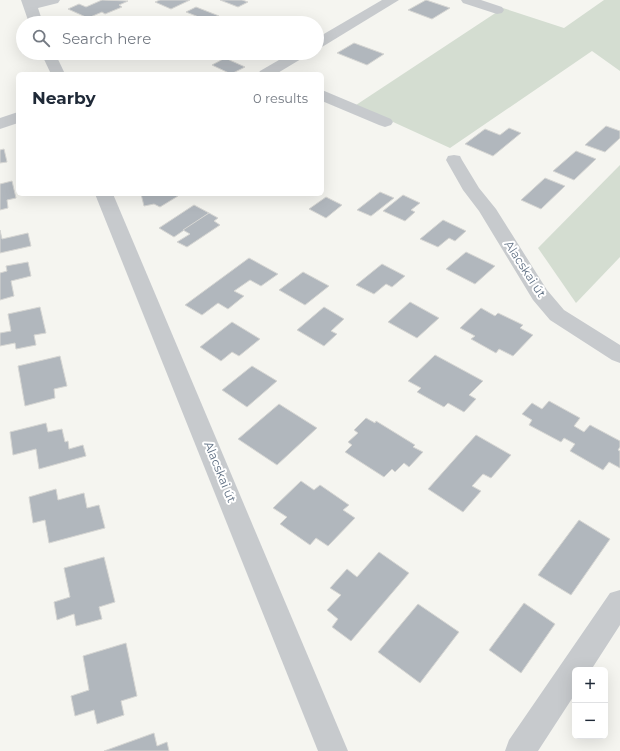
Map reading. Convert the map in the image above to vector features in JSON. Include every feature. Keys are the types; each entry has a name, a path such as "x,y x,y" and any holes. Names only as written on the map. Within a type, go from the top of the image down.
{"street":[{"path":"34,16 29,3 53,0"},
{"path":"324,40 392,0"},
{"path":"468,0 497,10"},
{"path":"51,60 57,72"},
{"path":"271,72 290,60"},
{"path":"324,96 385,122"},
{"path":"0,124 16,118"},
{"name":"Alacskai út","path":"454,160 472,190 487,208 540,295 557,315 620,355"},
{"name":"Alacskai út","path":"105,196 333,751"},
{"path":"520,751 620,602"}],"shaded area":[{"path":"604,0 620,0 620,71 592,51 450,148 356,105 503,8 564,28"},
{"path":"620,165 620,257 576,303 538,248"}],"building":[{"path":"102,0 128,1 119,5 122,7 105,14 102,12 93,16 84,16 68,9 79,4 86,7"},
{"path":"160,0 190,0 171,9 155,2"},
{"path":"220,0 242,0 248,2 238,7"},
{"path":"426,0 450,8 432,19 408,10"},
{"path":"196,7 219,16 196,16 186,12"},
{"path":"354,43 384,54 367,65 337,53"},
{"path":"221,60 229,60 245,67 235,72 227,72 212,65"},
{"path":"606,126 620,131 620,138 605,152 585,145"},
{"path":"509,128 521,133 493,156 465,144 485,129 500,135"},
{"path":"4,149 7,162 0,163 0,150"},
{"path":"576,151 596,159 574,180 553,171"},
{"path":"545,178 565,186 541,209 521,200"},
{"path":"12,181 16,198 7,200 8,208 0,210 0,184"},
{"path":"380,192 394,198 371,216 357,210"},
{"path":"403,195 420,203 411,210 415,212 405,221 383,211"},
{"path":"142,196 178,196 160,207 154,204 144,206"},
{"path":"326,197 342,205 326,218 309,209"},
{"path":"194,205 209,213 174,237 159,228"},
{"path":"209,213 218,218 214,221 220,225 187,247 177,242 190,234 183,230"},
{"path":"443,220 466,231 455,241 449,238 438,247 420,239"},
{"path":"0,230 2,239 28,233 31,246 0,253"},
{"path":"466,252 495,266 475,284 446,269"},
{"path":"249,258 278,274 261,286 250,280 234,291 244,296 228,309 218,303 202,315 185,305"},
{"path":"28,262 31,276 11,281 14,296 0,300 0,273 7,271 6,266"},
{"path":"382,264 405,276 392,287 386,284 374,294 356,285"},
{"path":"303,272 329,286 305,305 279,290"},
{"path":"410,302 439,318 417,338 388,322"},
{"path":"40,307 46,333 34,335 36,345 16,349 15,343 0,346 0,333 11,331 8,314"},
{"path":"324,307 344,319 331,331 337,334 324,346 297,330"},
{"path":"481,308 495,316 498,313 523,325 520,328 533,335 513,356 499,349 496,353 471,339 475,336 460,328"},
{"path":"232,322 260,339 239,356 232,352 221,361 200,347"},
{"path":"435,355 483,381 469,395 476,399 464,412 448,403 444,407 417,392 421,388 408,381"},
{"path":"60,356 67,386 54,389 55,398 25,406 18,366"},
{"path":"252,366 277,381 247,407 222,390"},
{"path":"549,401 580,418 574,426 584,432 590,425 620,441 620,447 618,450 620,451 620,468 609,462 603,470 570,451 575,444 564,438 561,442 529,425 532,420 522,414 532,403 542,409"},
{"path":"279,404 317,428 277,465 238,439"},
{"path":"366,418 375,423 376,421 415,445 413,447 423,452 409,467 404,463 395,472 392,469 384,477 345,452 352,445 348,442 358,433 354,430"},
{"path":"46,423 48,432 62,429 65,442 68,441 69,449 83,445 86,456 39,469 36,449 13,455 10,432"},
{"path":"476,435 511,455 491,478 483,474 472,486 481,491 463,512 428,489"},
{"path":"301,481 314,490 320,485 349,505 343,510 355,518 328,546 316,538 310,545 280,524 287,517 273,508"},
{"path":"56,489 58,500 84,493 87,508 99,505 105,528 49,543 45,520 33,523 29,497"},
{"path":"579,520 610,539 571,595 538,575"},
{"path":"379,552 409,573 351,641 332,627 338,619 327,610 341,595 330,588 347,569 357,577"},
{"path":"104,557 115,602 99,607 102,619 76,626 74,614 57,620 54,602 70,597 64,568"},
{"path":"524,603 555,624 521,673 489,650"},
{"path":"418,604 459,632 420,683 378,652"},
{"path":"126,643 137,696 121,701 124,715 97,724 94,710 75,716 71,696 89,690 83,656"},
{"path":"154,733 157,746 167,742 169,751 104,751"}]}
